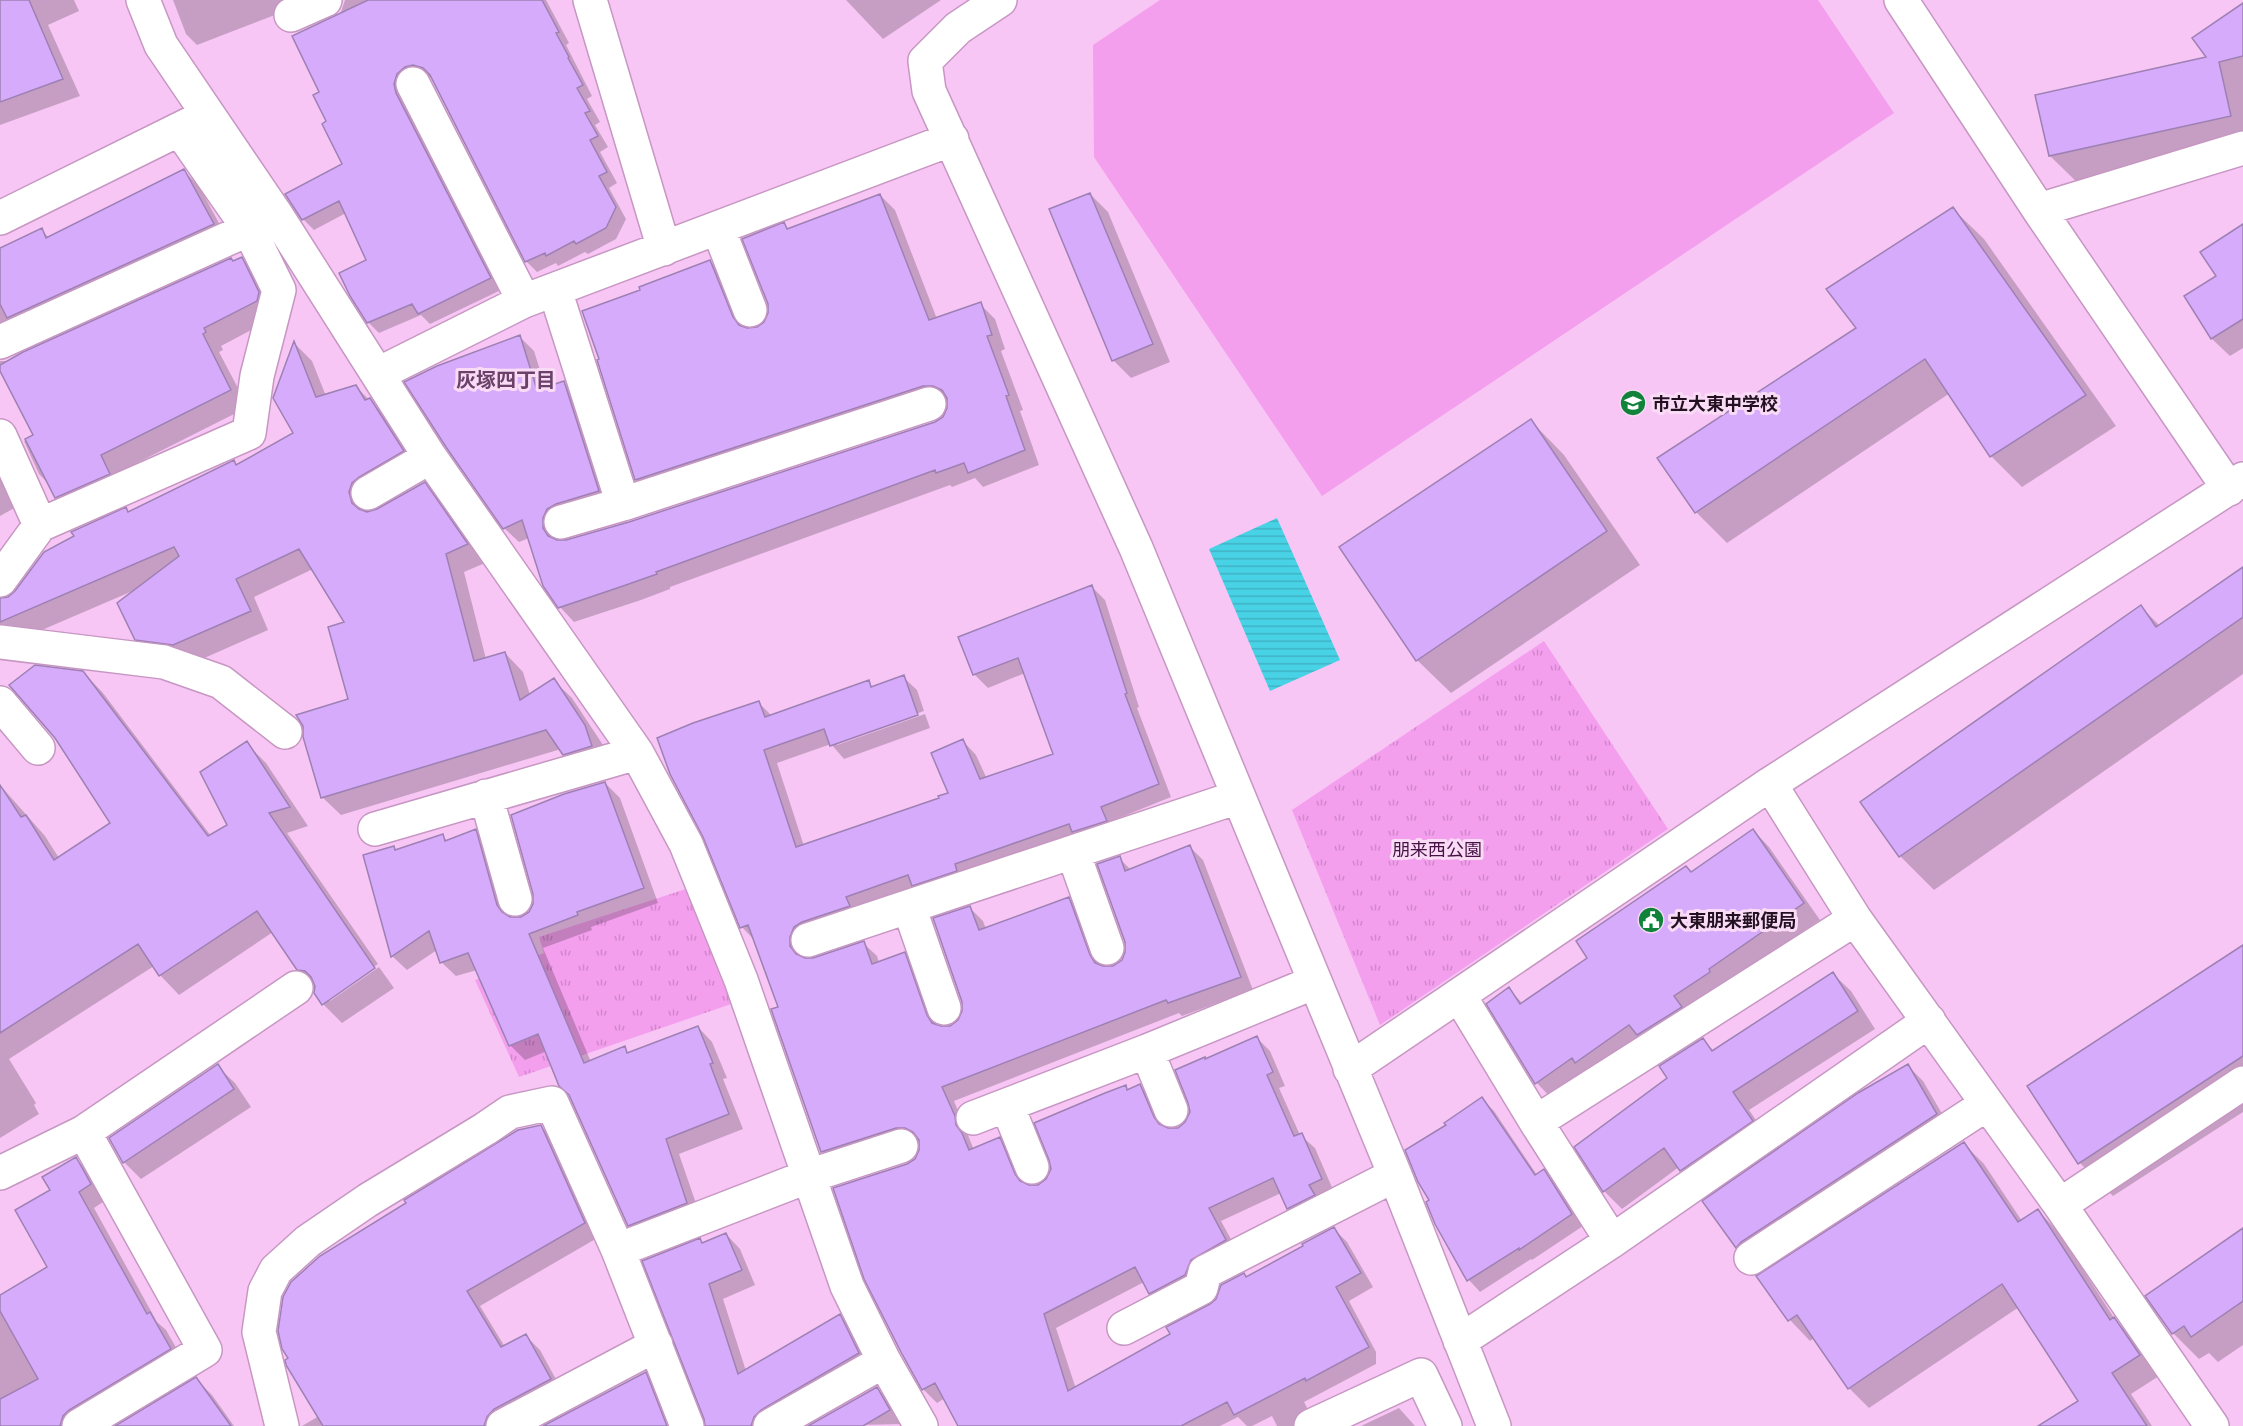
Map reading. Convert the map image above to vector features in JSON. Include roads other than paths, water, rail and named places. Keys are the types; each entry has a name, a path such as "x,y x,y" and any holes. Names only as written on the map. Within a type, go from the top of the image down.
{"street":[{"path":"143,0 194,122 263,223 378,374 430,457 638,753 686,844 741,980 847,1286 884,1361 921,1426"},
{"path":"291,15 325,0"},
{"path":"590,0 664,249"},
{"path":"1000,0 958,27 925,61 929,92 1136,548 1395,1175 1494,1426"},
{"path":"1350,1068 1770,784 2236,484 2039,210 1901,0"},
{"path":"413,84 524,301"},
{"path":"0,218 194,122"},
{"path":"378,374 524,301 952,139"},
{"path":"2039,210 2243,148"},
{"path":"0,342 263,223"},
{"path":"0,580 40,525 249,433 257,376 279,290 263,223"},
{"path":"718,228 750,310"},
{"path":"555,290 623,504"},
{"path":"561,522 929,404"},
{"path":"0,436 40,525"},
{"path":"368,493 430,457"},
{"path":"0,642 164,662 221,682 285,732"},
{"path":"0,703 38,748"},
{"path":"375,829 486,795 638,753"},
{"path":"1770,784 1856,919 2060,1205 2212,1426"},
{"path":"486,795 515,899"},
{"path":"808,940 1238,797"},
{"path":"1073,852 1107,948"},
{"path":"909,907 944,1008"},
{"path":"1536,1122 1856,919"},
{"path":"973,1118 1147,1051 1314,982"},
{"path":"0,1173 84,1132 296,988"},
{"path":"1459,995 1612,1241"},
{"path":"1460,1341 1612,1241 1929,1021"},
{"path":"1147,1051 1171,1110"},
{"path":"2060,1205 2243,1083"},
{"path":"282,1426 259,1332 265,1291 276,1270 308,1241 368,1200 485,1130 510,1112 552,1103 618,1250 687,1426"},
{"path":"1752,1258 1988,1104"},
{"path":"1007,1105 1032,1167"},
{"path":"79,1426 205,1350 84,1132"},
{"path":"618,1250 809,1176 901,1146"},
{"path":"1124,1328 1201,1288 1205,1272 1395,1175"},
{"path":"503,1426 656,1345"},
{"path":"770,1426 884,1361"},
{"path":"1311,1426 1421,1375 1445,1426"}],"place":[{"name":"市立大東中学校","path":"1633,403"},
{"name":"大東朋来郵便局","path":"1651,920"}],"district":[{"name":"灰塚四丁目","path":"506,380"}],"park label":[{"name":"朋来西公園","path":"1437,849"}]}
